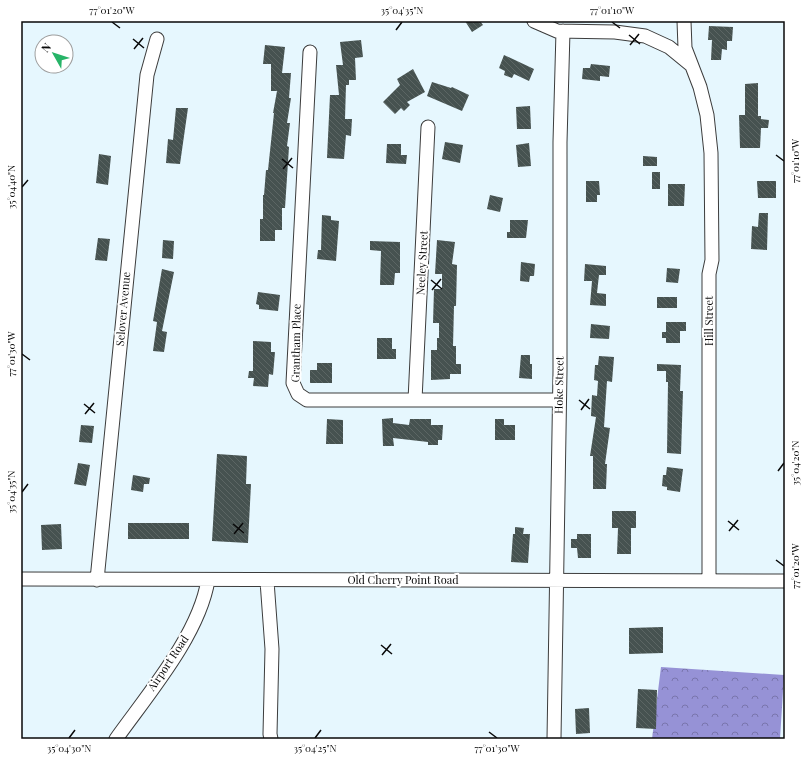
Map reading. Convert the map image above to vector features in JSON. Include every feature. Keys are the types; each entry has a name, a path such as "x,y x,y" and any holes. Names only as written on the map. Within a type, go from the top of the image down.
{"street":[{"path":"534,21 557,31 615,32 645,36 669,47 691,65"},
{"name":"Hill Street","path":"684,21 685,48 706,104 711,153 712,260 709,274 709,580"},
{"name":"Hoke Street","path":"554,739 559,400 560,142 563,31"},
{"name":"Selover Avenue","path":"97,580 147,76 156,39"},
{"name":"Grantham Place","path":"310,52 293,383 298,394 307,400 559,400"},
{"name":"Neeley Street","path":"415,400 428,127"},
{"name":"Old Cherry Point Road","path":"21,579 785,581"},
{"name":"Airport Road","path":"116,739 191,629 204,601 208,580"},
{"path":"267,580 272,648 271,739"}],"green space":[{"path":"661,667 784,675 780,739 652,739"}],"building":[{"path":"465,21 480,21 483,25 472,32"},
{"path":"709,26 733,27 732,41 727,41 727,50 722,49 721,60 711,60 712,40 708,40"},
{"path":"361,40 363,57 355,58 356,80 349,80 349,85 346,85 345,119 352,119 351,136 346,135 344,159 327,158 330,95 339,95 336,65 343,65 340,42"},
{"path":"265,45 285,47 282,73 291,73 289,98 291,98 287,123 290,123 287,146 289,147 285,208 282,208 282,230 275,230 275,241 260,241 260,219 263,219 263,195 266,170 268,170 273,113 277,91 271,91 271,64 263,64"},
{"path":"504,55 534,69 529,81 514,74 512,78 504,75 505,71 499,68"},
{"path":"591,64 610,66 609,77 600,76 600,81 582,79 583,68 590,68"},
{"path":"413,69 425,92 407,102 410,105 404,111 401,108 395,114 383,102 400,85 397,79"},
{"path":"432,82 451,88 452,87 469,95 462,111 427,96"},
{"path":"758,83 758,116 761,116 761,119 769,120 768,128 761,128 760,148 740,148 739,115 745,115 745,84"},
{"path":"530,106 531,129 517,129 516,107"},
{"path":"176,108 188,108 180,164 166,163 168,139 173,140"},
{"path":"445,142 463,145 460,163 442,159"},
{"path":"529,143 531,166 518,167 516,145"},
{"path":"387,144 401,144 401,155 407,155 406,164 386,163"},
{"path":"99,154 111,156 108,185 96,183"},
{"path":"643,156 657,157 657,166 643,166"},
{"path":"652,172 660,172 660,189 652,189"},
{"path":"586,181 599,181 600,195 597,195 597,202 586,202"},
{"path":"757,181 776,181 776,198 758,198"},
{"path":"668,184 685,184 684,206 668,206"},
{"path":"490,195 503,198 500,212 487,209"},
{"path":"759,213 768,213 767,250 751,249 752,226 758,227"},
{"path":"322,215 331,216 331,220 339,221 336,261 317,259 318,250 321,250"},
{"path":"510,220 528,220 526,238 507,238 507,232 510,232"},
{"path":"98,238 110,239 107,261 95,260"},
{"path":"163,240 174,241 173,259 162,258"},
{"path":"437,240 455,242 452,264 457,265 453,346 456,346 456,364 461,364 461,374 450,374 450,379 431,380 431,350 437,350 437,338 439,338 439,323 433,323 434,289 442,289 442,274 435,274"},
{"path":"370,241 400,242 400,273 395,273 394,285 380,285 381,251 370,250"},
{"path":"521,262 535,264 534,276 530,276 529,282 520,281"},
{"path":"585,264 606,266 606,275 599,275 597,293 606,294 606,306 590,305 592,281 584,281"},
{"path":"667,268 680,269 678,283 666,282"},
{"path":"162,269 174,272 162,331 167,332 164,352 153,351 157,322 153,321"},
{"path":"258,292 280,295 278,311 259,309 259,305 256,304"},
{"path":"657,297 677,297 677,308 657,308"},
{"path":"666,322 686,322 686,331 680,331 680,343 666,343 666,338 662,338 662,332 666,332"},
{"path":"591,324 610,326 609,339 590,338"},
{"path":"377,338 392,338 392,349 396,349 396,359 377,359"},
{"path":"253,341 271,342 271,352 275,352 273,375 269,374 268,387 253,386 254,378 248,378 249,371 253,371"},
{"path":"521,355 530,355 530,364 532,364 532,379 519,378"},
{"path":"599,356 614,357 612,382 607,381 604,427 610,428 605,464 607,464 606,489 593,489 593,456 590,456 596,417 591,416 592,395 597,396 598,381 594,380 595,365 598,365"},
{"path":"317,363 332,363 332,383 310,383 310,370 317,370"},
{"path":"657,364 681,365 680,391 683,391 681,454 667,453 668,382 666,382 666,371 657,371"},
{"path":"393,418 393,423 409,425 410,419 431,419 431,425 443,425 442,440 438,440 438,445 428,445 428,442 393,438 394,446 383,446 382,419"},
{"path":"327,419 343,420 343,444 326,444"},
{"path":"495,419 504,419 504,425 515,425 515,440 495,440"},
{"path":"81,425 94,426 92,443 79,442"},
{"path":"217,454 247,456 246,484 251,484 248,543 212,541"},
{"path":"78,463 90,465 86,486 74,484"},
{"path":"667,467 683,469 680,492 667,490 667,487 662,486 663,475 666,475"},
{"path":"133,475 150,478 149,484 144,484 143,492 131,490"},
{"path":"612,511 636,511 636,528 631,528 631,554 617,554 618,528 612,528"},
{"path":"128,523 189,523 189,539 128,539"},
{"path":"61,524 62,549 42,550 41,525"},
{"path":"515,527 524,528 523,534 530,534 528,563 511,562"},
{"path":"577,534 591,534 591,558 578,558 577,548 571,548 571,539 577,539"},
{"path":"663,627 663,653 629,654 629,628"},
{"path":"638,689 657,690 656,729 636,728"},
{"path":"589,708 590,733 576,734 575,709"}]}
